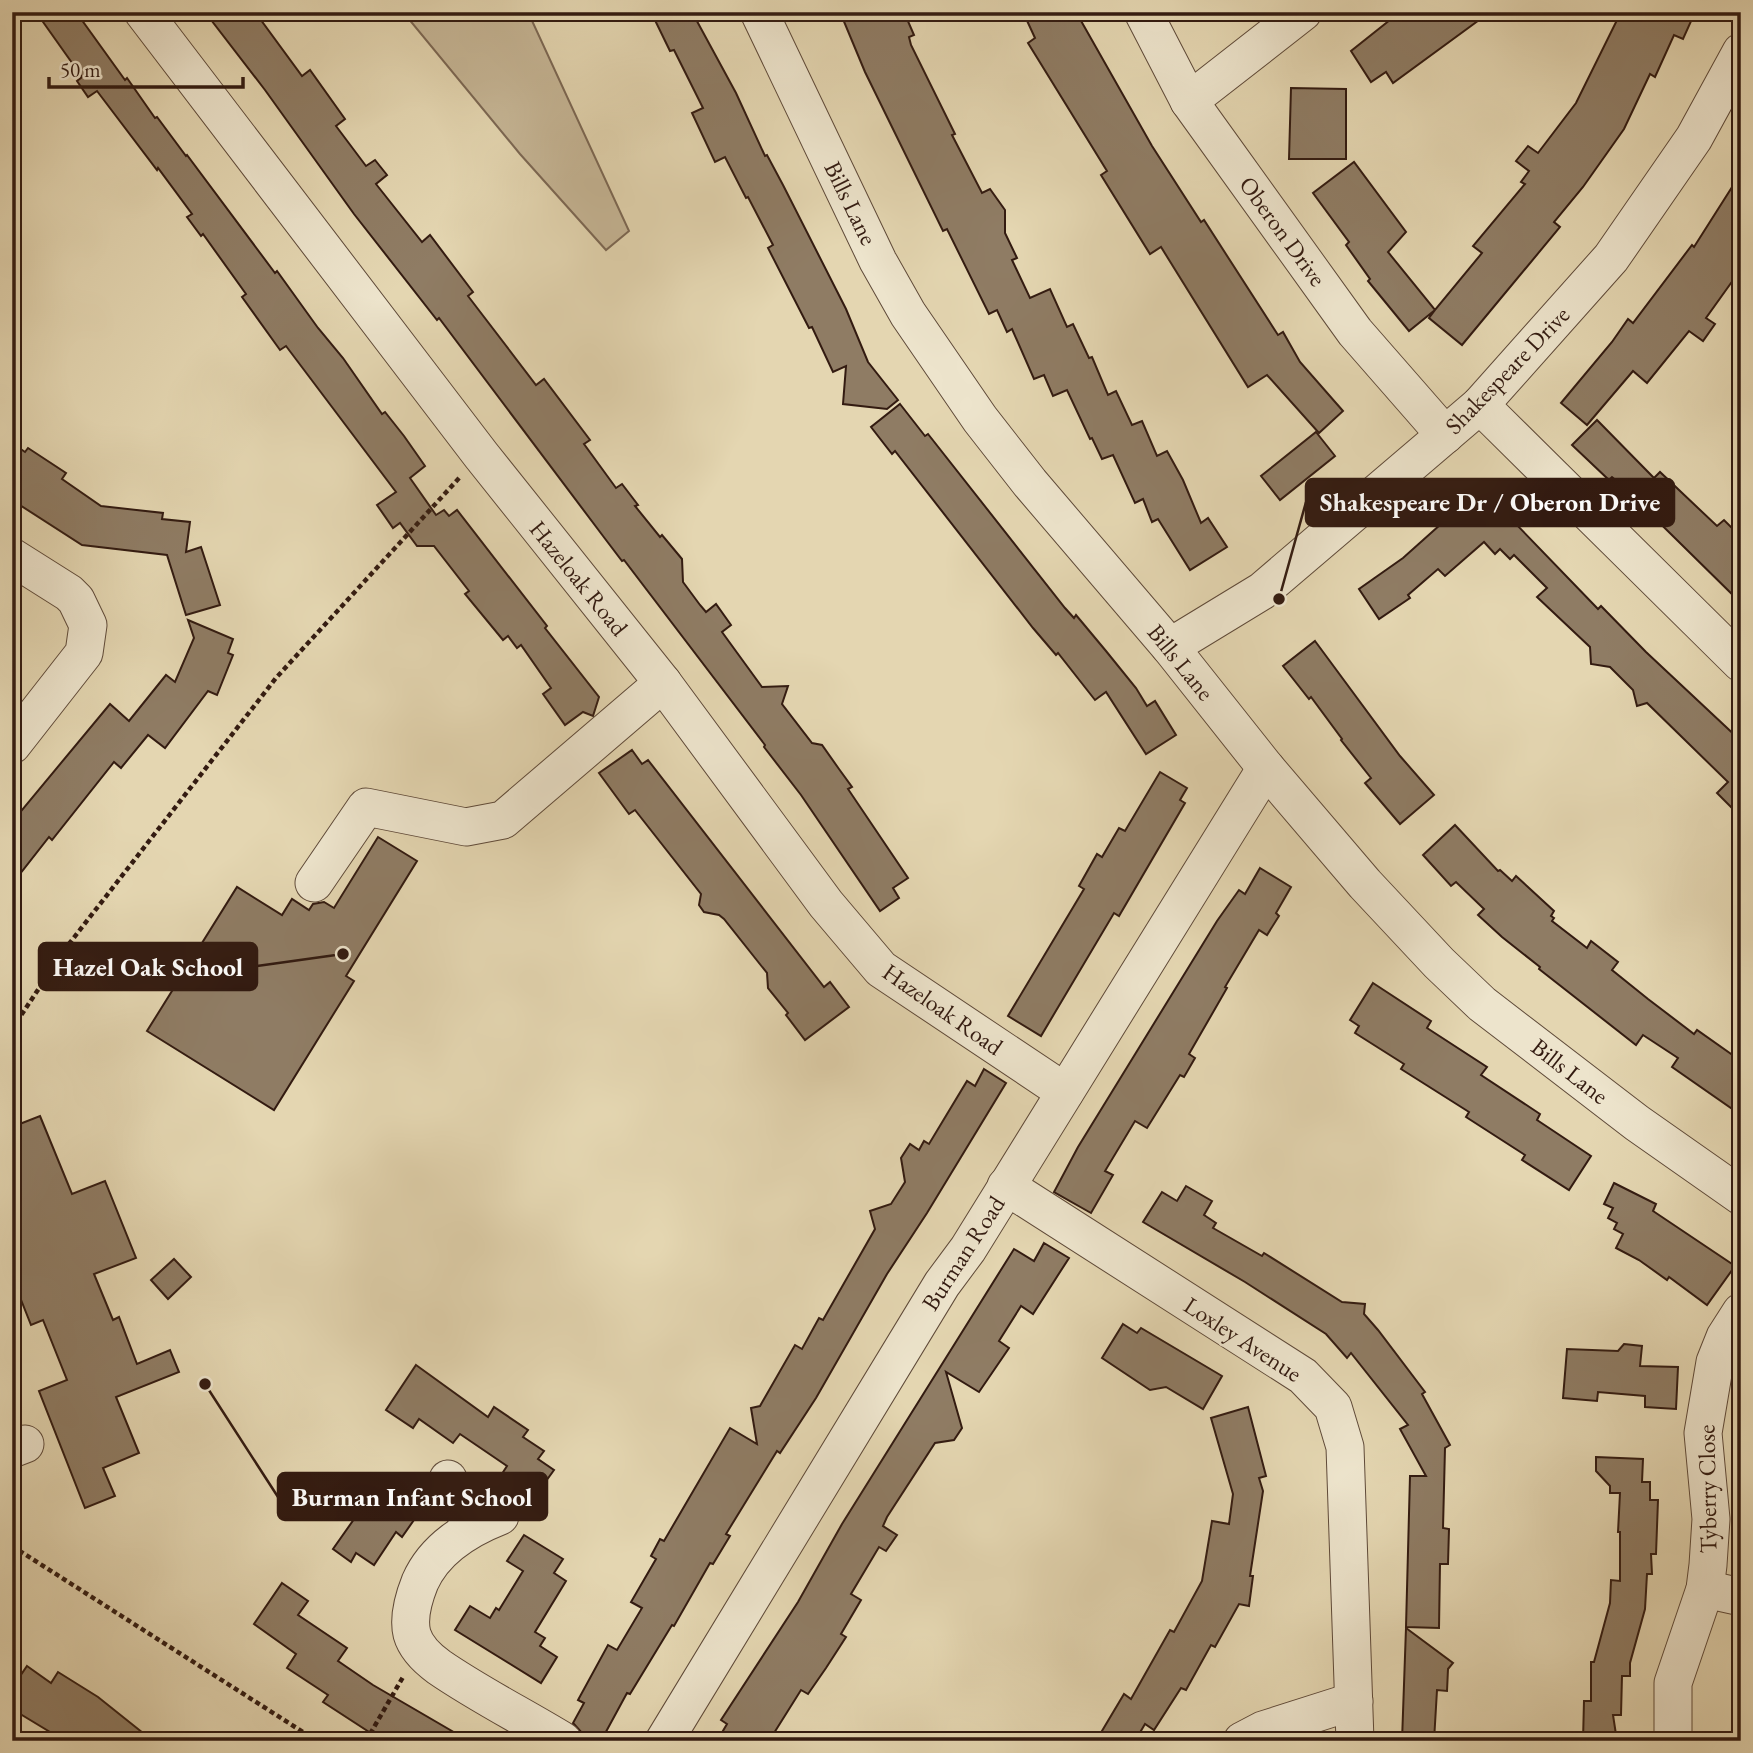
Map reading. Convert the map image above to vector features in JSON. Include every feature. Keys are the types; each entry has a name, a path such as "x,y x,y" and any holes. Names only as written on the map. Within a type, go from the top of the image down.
{"street":[{"name":"Hazeloak Road","path":"143,12 481,455 663,683 826,904 881,969 1065,1092"},
{"name":"Bills Lane","path":"759,12 878,261 908,314 980,419 1030,483 1170,647 1266,768 1365,884 1439,963 1482,1004 1637,1123 1741,1196"},
{"name":"Oberon Drive","path":"1143,12 1189,100 1356,332 1445,435"},
{"path":"1189,100 1303,12"},
{"name":"Shakespeare Drive","path":"1170,647 1262,591 1480,404 1611,258 1694,138 1741,52"},
{"path":"1480,404 1741,663"},
{"path":"12,557 69,593 76,600 88,625 84,653 12,745"},
{"path":"314,883 366,807 466,827 503,820 663,683"},
{"name":"Burman Road","path":"664,1741 942,1284 968,1250 1266,768"},
{"name":"Loxley Avenue","path":"1006,1186 1303,1376 1334,1407 1345,1447 1355,1741"},
{"name":"Tyberry Close","path":"1674,1741 1673,1683 1705,1589 1711,1519 1703,1433 1715,1362 1725,1337 1741,1312"},
{"path":"448,1479 486,1522 441,1551 425,1573 413,1599 412,1632 420,1649 438,1666 563,1741"},
{"name":"Tyberry Close","path":"1705,1589 1741,1597"},
{"path":"1242,1741 1263,1730 1354,1701"}],"path":[{"path":"12,1029 65,949 276,678 481,455"},
{"path":"12,1546 317,1741"},
{"path":"366,1741 420,1649"}],"shaded area":[{"path":"403,12 528,12 629,231 606,250 520,154"}],"building":[{"path":"36,12 76,12 125,80 127,78 155,118 157,117 187,155 275,273 277,271 382,414 385,412 404,436 425,466 410,478 436,515 444,510 449,516 457,510 547,626 545,628 599,697 593,716 583,712 565,725 543,694 551,688 521,645 517,648 508,636 503,640 465,594 469,591 434,546 417,546 400,523 393,528 377,505 396,492 286,346 280,350 242,297 246,294 203,234 201,236 187,217 192,214 158,168 157,170 97,91 88,97 77,81 82,77"},
{"path":"205,12 255,12 302,76 310,70 345,119 336,126 366,166 375,160 387,175 376,184 422,242 430,235 473,292 468,296 536,385 544,379 590,440 584,444 616,488 622,484 638,505 635,506 682,559 683,582 700,605 706,612 716,604 731,625 722,632 762,687 788,686 782,704 812,743 822,745 852,787 848,789 908,878 893,888 899,898 880,911 765,745 439,318 437,320 354,214"},
{"path":"651,12 692,12 846,309 868,362 898,400 887,409 843,404 846,366 833,372 812,327 809,328 768,248 773,245 748,197 746,198 725,157 715,162 692,113 703,108 674,50 670,51"},
{"path":"840,12 904,12 914,35 909,37 911,45 955,134 952,135 982,193 990,189 1005,210 1005,233 1017,258 1012,260 1030,298 1050,289 1067,327 1073,324 1089,358 1092,357 1108,395 1116,391 1132,425 1142,421 1157,456 1167,451 1201,523 1208,518 1227,547 1190,570 1158,519 1152,522 1143,499 1135,503 1113,455 1102,459 1067,390 1053,396 1044,375 1034,379 1012,329 1007,332 997,310 989,314 947,229 943,231 865,72"},
{"path":"1023,12 1076,12 1152,146 1201,222 1204,220 1278,335 1283,332 1300,362 1343,411 1319,433 1267,375 1248,387 1161,247 1150,254 1101,175 1107,171 1028,43 1035,38"},
{"path":"1400,12 1490,12 1393,83 1386,72 1371,82 1351,51"},
{"path":"1621,12 1678,12 1692,19 1683,39 1674,35 1655,77 1650,74 1624,129 1583,187 1554,222 1560,227 1462,345 1429,318 1482,253 1473,246 1525,184 1521,182 1529,171 1516,161 1528,146 1538,153 1576,103"},
{"path":"1291,88 1346,89 1346,159 1289,159"},
{"path":"1354,162 1406,232 1388,252 1435,310 1409,331 1368,281 1370,279 1346,245 1349,242 1313,193"},
{"path":"1741,173 1741,269 1706,318 1715,324 1703,341 1689,331 1647,383 1633,371 1587,425 1561,403 1628,319 1633,323 1692,245 1694,247"},
{"path":"900,404 925,436 928,434 1065,608 1074,618 1076,615 1106,651 1147,706 1155,701 1176,735 1146,754 1106,692 1095,700 1058,653 1056,655 1033,628 895,451 892,454 871,427"},
{"path":"1597,420 1654,478 1660,472 1717,526 1724,520 1741,537 1741,603 1619,483 1612,477 1609,480 1572,445"},
{"path":"1316,432 1335,456 1280,500 1261,476"},
{"path":"12,443 25,452 28,448 66,473 62,479 101,506 163,513 162,519 190,522 186,552 201,547 220,605 186,615 167,555 82,545 12,500"},
{"path":"1486,493 1598,609 1601,606 1741,741 1741,817 1717,793 1728,782 1647,703 1637,706 1633,690 1610,667 1591,664 1590,647 1537,597 1547,588 1514,555 1510,559 1500,549 1495,554 1484,542 1445,576 1438,569 1408,595 1410,598 1379,619 1359,589 1403,558 1450,516 1455,522"},
{"path":"188,620 233,639 228,653 233,655 217,695 208,691 165,748 148,735 121,768 114,762 52,840 49,837 12,884 12,822 110,704 129,721 166,675 175,682 194,638"},
{"path":"1315,641 1400,756 1434,795 1400,824 1365,783 1371,778 1311,697 1309,699 1283,666"},
{"path":"632,750 642,764 648,760 824,987 830,982 849,1007 805,1040 768,988 767,973 724,919 719,915 704,912 699,905 701,894 635,810 629,814 599,773"},
{"path":"1160,772 1187,788 1180,800 1185,803 1119,916 1114,913 1041,1036 1008,1016 1084,889 1079,886 1097,854 1102,857 1119,828 1125,831"},
{"path":"1455,825 1498,871 1512,881 1516,876 1554,911 1552,921 1587,948 1591,941 1618,962 1612,970 1648,999 1694,1034 1697,1030 1741,1061 1741,1115 1672,1067 1678,1058 1643,1035 1636,1045 1539,969 1540,967 1478,915 1484,909 1456,882 1451,886 1423,855"},
{"path":"378,837 417,861 346,976 354,981 274,1110 147,1031 237,887 282,915 292,899 309,910 313,904 324,902 334,908"},
{"path":"1260,868 1291,887 1276,913 1279,916 1267,935 1259,930 1225,987 1227,988 1189,1054 1195,1058 1184,1077 1180,1075 1147,1128 1135,1121 1105,1171 1113,1175 1091,1213 1054,1192 1078,1147 1217,921 1239,890 1245,894"},
{"path":"1373,983 1431,1021 1427,1028 1487,1067 1481,1075 1540,1114 1537,1120 1591,1156 1569,1190 1522,1160 1525,1155 1466,1117 1469,1112 1401,1069 1404,1064 1355,1033 1359,1026 1350,1020"},
{"path":"984,1069 1006,1083 887,1274 816,1398 780,1453 777,1451 726,1534 730,1536 713,1564 710,1563 674,1626 672,1625 630,1694 627,1693 601,1741 582,1733 573,1723 584,1703 578,1700 608,1645 617,1650 642,1608 631,1602 656,1559 651,1556 660,1539 664,1541 730,1428 757,1444 751,1408 760,1406 795,1345 802,1349 819,1318 823,1320 875,1229 870,1211 891,1204 905,1182 901,1158 910,1144 919,1150 924,1141 929,1144 967,1081 975,1086"},
{"path":"40,1116 72,1194 105,1181 136,1258 94,1274 113,1320 119,1317 137,1364 170,1350 179,1372 116,1397 139,1453 103,1468 115,1496 85,1508 39,1391 67,1380 43,1320 31,1325 12,1277 12,1127"},
{"path":"1614,1183 1656,1204 1653,1211 1735,1266 1707,1305 1669,1277 1667,1280 1616,1248 1623,1234 1614,1229 1617,1223 1608,1218 1613,1208 1604,1204"},
{"path":"1186,1186 1212,1201 1204,1215 1216,1223 1213,1228 1262,1256 1264,1253 1342,1302 1365,1304 1364,1314 1425,1392 1422,1394 1450,1445 1445,1448 1443,1528 1449,1529 1448,1564 1440,1564 1439,1628 1406,1627 1410,1476 1426,1476 1400,1429 1408,1425 1351,1353 1347,1358 1326,1334 1143,1222 1162,1192 1177,1201"},
{"path":"1044,1243 1069,1258 1033,1314 1021,1306 999,1341 1009,1348 979,1392 946,1372 962,1428 954,1440 935,1443 887,1517 883,1526 897,1535 886,1551 879,1547 851,1594 861,1600 841,1634 846,1637 826,1668 808,1694 801,1690 769,1741 717,1741 727,1724 721,1720 798,1602 842,1524 1014,1249 1034,1261"},
{"path":"174,1259 191,1277 168,1299 151,1280"},
{"path":"1123,1324 1137,1333 1141,1328 1222,1376 1203,1409 1166,1387 1150,1390 1102,1358"},
{"path":"1624,1344 1642,1346 1640,1366 1678,1367 1676,1409 1645,1407 1645,1396 1598,1392 1597,1401 1563,1398 1567,1349 1618,1351"},
{"path":"416,1365 488,1417 494,1407 528,1430 523,1437 544,1451 538,1459 554,1470 541,1488 533,1483 523,1497 498,1480 507,1466 460,1434 453,1443 419,1419 413,1428 386,1410"},
{"path":"1248,1407 1266,1476 1259,1478 1263,1491 1250,1576 1253,1576 1249,1606 1239,1604 1215,1647 1211,1645 1186,1690 1181,1688 1154,1730 1145,1724 1135,1741 1096,1741 1124,1694 1131,1699 1170,1630 1174,1632 1202,1581 1212,1521 1229,1524 1233,1494 1211,1418"},
{"path":"1596,1457 1643,1459 1642,1482 1650,1482 1650,1500 1658,1500 1656,1554 1651,1554 1652,1574 1647,1574 1645,1609 1630,1663 1630,1676 1622,1676 1621,1715 1613,1715 1617,1741 1583,1741 1584,1701 1591,1701 1591,1662 1594,1662 1610,1603 1611,1580 1620,1581 1620,1493 1610,1493 1610,1486 1596,1471"},
{"path":"392,1477 412,1493 407,1500 421,1510 402,1537 396,1532 374,1565 356,1553 351,1562 333,1549 371,1495 376,1498"},
{"path":"524,1535 563,1559 554,1573 566,1581 535,1632 545,1638 540,1646 557,1657 541,1683 455,1630 470,1606 490,1618 496,1608 499,1610 523,1571 507,1561"},
{"path":"282,1583 308,1601 298,1615 347,1648 338,1661 373,1685 469,1741 383,1741 323,1702 328,1695 287,1668 296,1654 254,1624"},
{"path":"1406,1628 1453,1663 1448,1669 1447,1691 1437,1690 1434,1741 1402,1741"},
{"path":"27,1666 51,1683 58,1672 98,1697 153,1741 65,1741 12,1709 12,1688"}],"place":[{"name":"Shakespeare Dr / Oberon Drive","path":"1279,599"},
{"name":"Hazel Oak School","path":"343,954"},
{"name":"Burman Infant School","path":"205,1384"}]}
